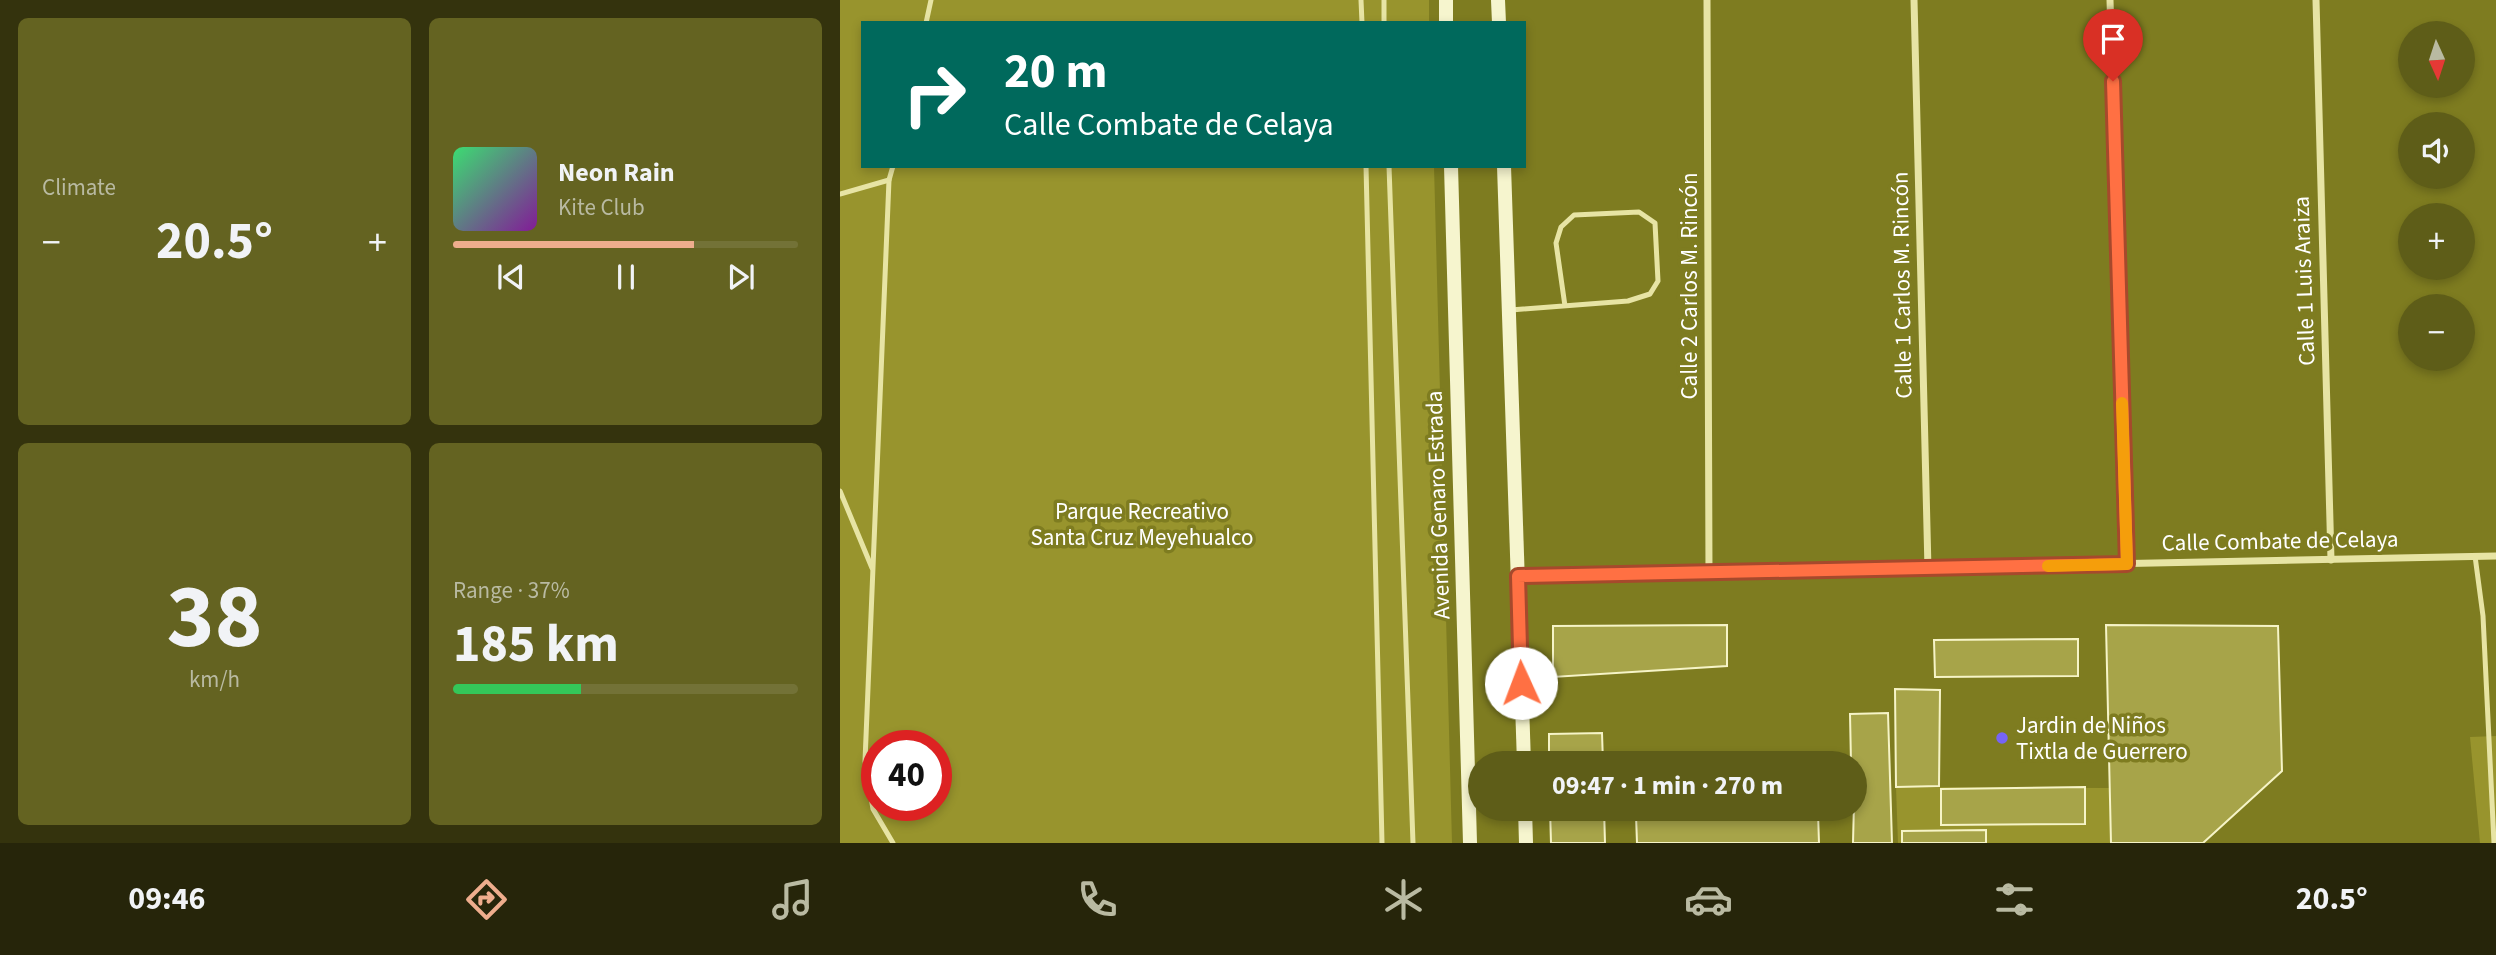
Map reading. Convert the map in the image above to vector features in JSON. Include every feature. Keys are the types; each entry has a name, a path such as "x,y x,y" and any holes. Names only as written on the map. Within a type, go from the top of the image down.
{"street":[{"path":"1446,0 1447,21"},
{"path":"1498,0 1499,21"},
{"name":"Calle 2 Carlos M. Rincón","path":"1707,0 1709,573"},
{"name":"Calle 1 Carlos M. Rincón","path":"1914,0 1928,569"},
{"path":"2110,0 2127,564"},
{"name":"Calle 1 Luis Araiza","path":"2316,0 2331,560"},
{"name":"Avenida Genaro Estrada","path":"1451,168 1470,843"},
{"path":"1504,168 1524,751"},
{"name":"Calle Combate de Celaya","path":"1518,576 2496,556"},
{"path":"1525,821 1526,843"}],"lane":[{"path":"926,21 931,0"},
{"path":"1361,0 1362,21"},
{"path":"1384,0 1384,21"},
{"path":"892,168 865,761 873,809 893,843"},
{"path":"1366,168 1382,843"},
{"path":"1389,168 1413,843"},
{"path":"840,194 889,180"},
{"path":"1509,310 1565,306 1628,301 1650,293 1658,281 1655,223 1639,212 1574,215 1560,227 1556,243 1565,306"},
{"path":"840,491 874,571"},
{"path":"2475,556 2485,643 2494,843"}],"green space":[{"name":"Parque Recreativo Santa Cruz Meyehualco","path":"840,0 1429,0 1429,21 861,21 861,168 1434,168 1452,843 840,843"},
{"path":"2496,736 2496,843 2480,843 2470,737"},
{"path":"1896,787 2109,788 2111,843 1898,843"}],"building":[{"path":"1727,625 1727,666 1553,677 1553,626"},
{"path":"2106,625 2278,626 2282,771 2203,843 2111,843"},
{"path":"2078,639 2078,676 1935,677 1934,640"},
{"path":"1895,689 1940,690 1939,786 1896,787"},
{"path":"1888,713 1892,843 1853,843 1854,821 1867,821 1867,751 1851,751 1850,714"},
{"path":"1602,733 1603,751 1549,751 1549,734"},
{"path":"2085,787 2085,824 1941,825 1941,789"},
{"path":"1550,821 1604,821 1605,843 1551,843"},
{"path":"1636,821 1818,821 1819,843 1637,843"},
{"path":"1986,830 1986,843 1902,843 1902,831"}],"slow traffic":[{"path":"2048,566 2127,564 2122,403"}],"place":[{"name":"Jardin de Niños Tixtla de Guerrero","path":"2002,738"}],"route":[{"path":"1521,683 1518,576 2127,564 2113,81"}]}
